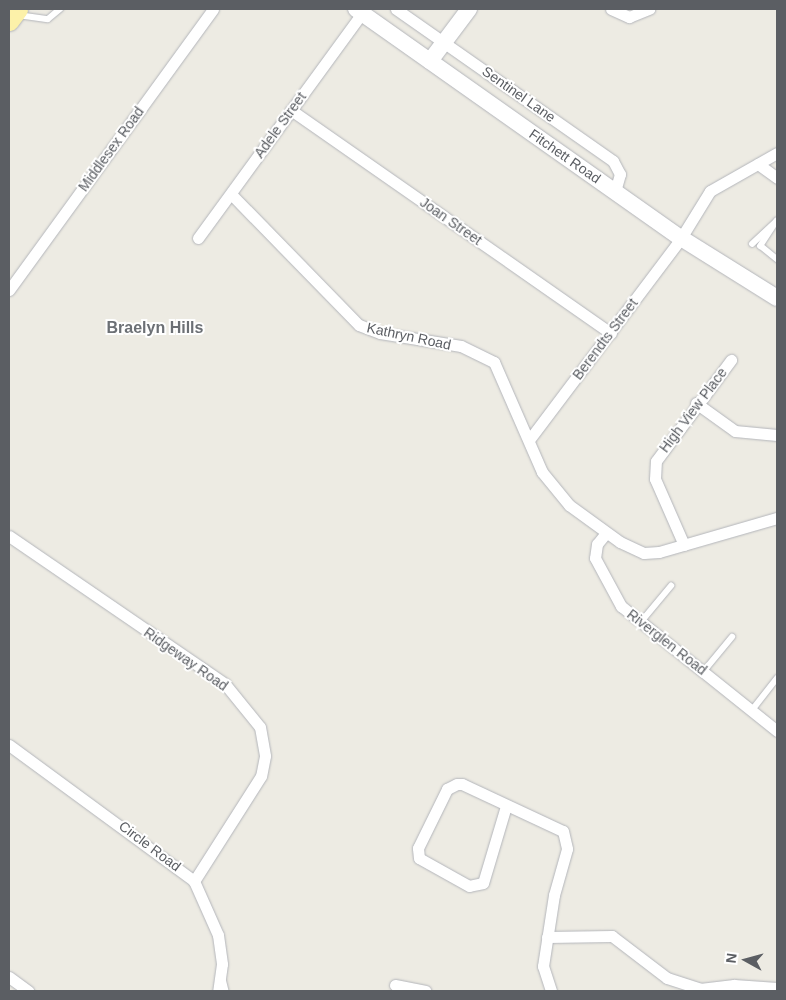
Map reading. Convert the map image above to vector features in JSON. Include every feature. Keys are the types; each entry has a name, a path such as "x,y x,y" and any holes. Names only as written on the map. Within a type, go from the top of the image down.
{"street":[{"name":"Middlesex Road","path":"9,290 214,9"},
{"name":"Sentinel Lane","path":"396,9 613,161 620,174 615,192"},
{"path":"430,61 469,9"},
{"path":"610,9 629,17 649,9"},
{"name":"Fitchett Road","path":"359,11 681,238 777,298"},
{"name":"Adele Street","path":"198,238 291,110 359,11"},
{"name":"Joan Street","path":"291,110 610,334"},
{"name":"Berendts Street","path":"529,440 681,238 717,184 777,153"},
{"path":"758,164 777,178"},
{"name":"Kathryn Road","path":"231,194 359,325 380,333 461,346 494,362 542,472 558,494 606,533 644,553 684,545 777,518"},
{"name":"High View Place","path":"684,545 654,471 662,451 696,403 731,360"},
{"path":"696,403 735,430 777,435"},
{"name":"Riverglen Road","path":"606,533 595,550 598,570 621,606 640,623 753,709 777,731"},
{"name":"Ridgeway Road","path":"9,536 225,684 256,720 264,744 261,776 194,881"},
{"name":"Circle Road","path":"9,745 194,881 218,935 222,976 218,991"},
{"path":"506,806 483,883 469,886 419,858 418,848 451,786 462,784 506,806 557,826 566,836 543,966 551,991"},
{"path":"548,938 612,936 667,978 700,989 734,985 777,988"},
{"path":"9,978 28,991"},
{"path":"395,985 425,991"}],"lane":[{"path":"14,15 48,18 60,9"},
{"path":"752,244 777,221"},
{"path":"777,221 761,246 777,259"},
{"path":"640,623 671,586"},
{"path":"704,671 732,636"},
{"path":"753,709 777,678"},
{"path":"222,976 226,991"}],"district":[{"name":"Braelyn Hills","path":"155,328"}]}
